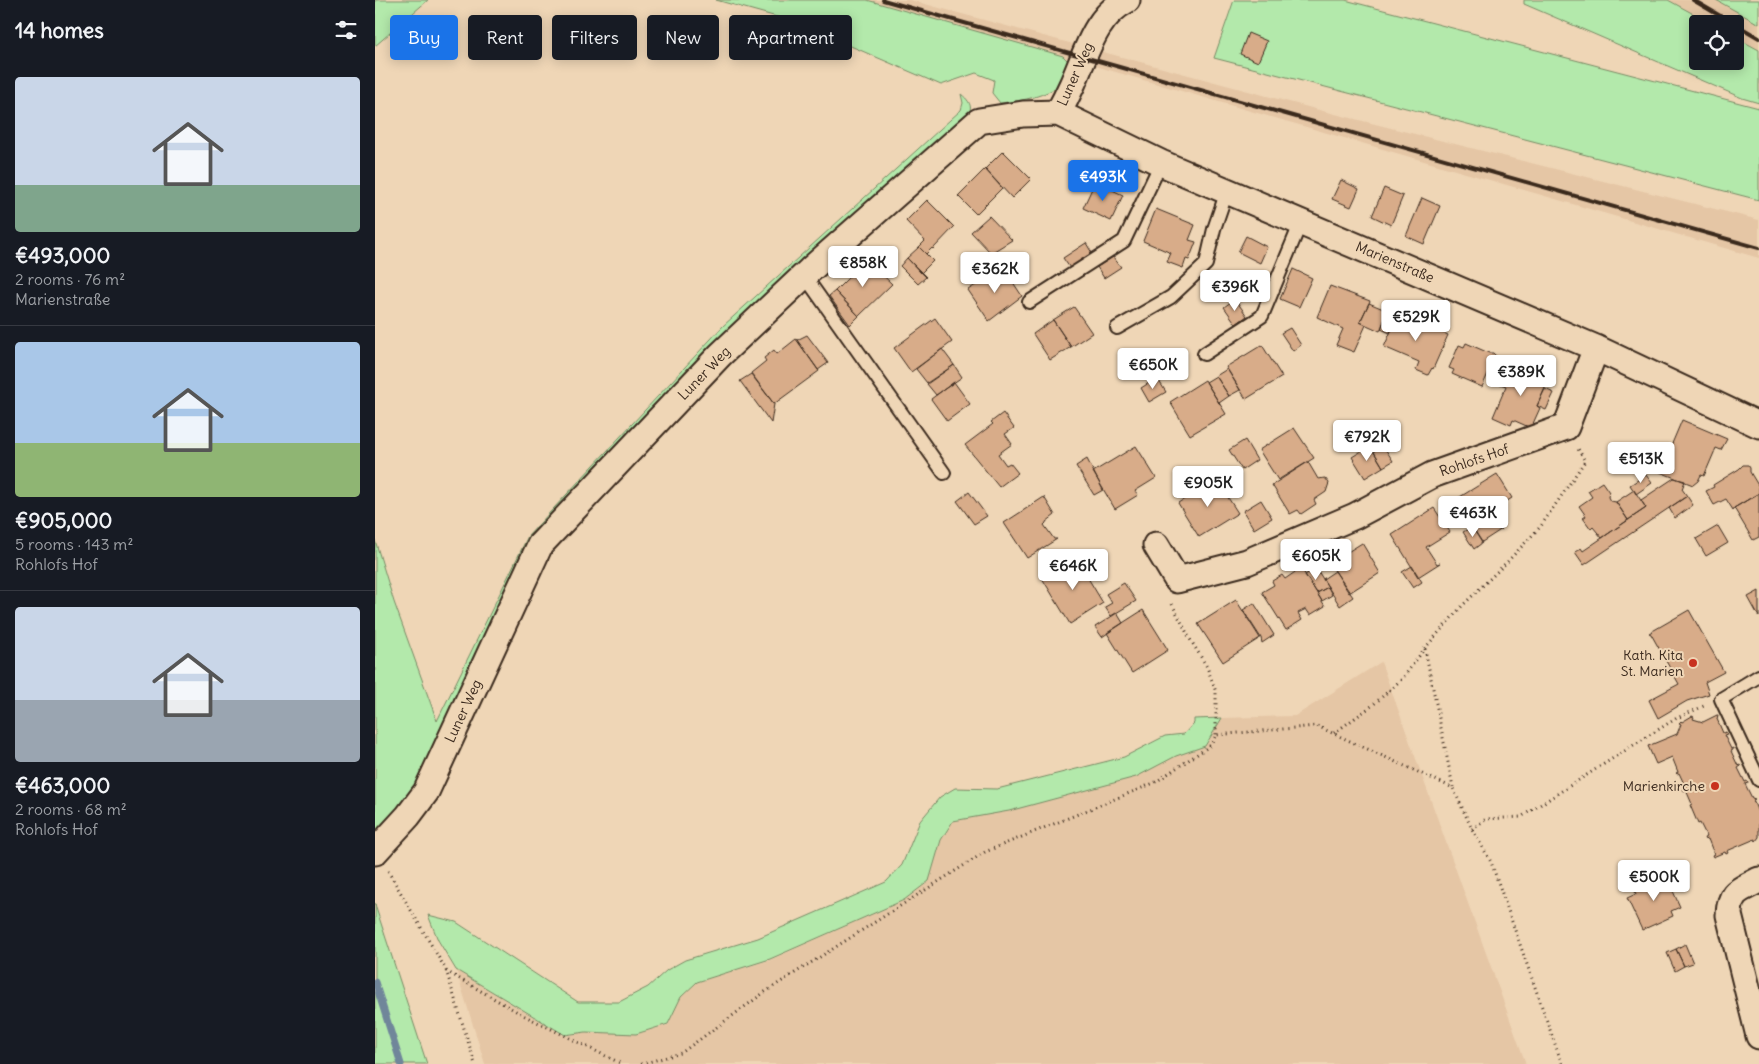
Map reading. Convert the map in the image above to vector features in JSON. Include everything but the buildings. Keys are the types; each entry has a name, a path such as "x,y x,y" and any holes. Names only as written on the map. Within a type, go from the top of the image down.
{"street":[{"name":"Luner Weg","path":"375,851 408,816 426,792 540,546 720,355 804,275 979,121 1023,114 1058,113 1072,86 1090,41 1110,12 1127,0"},
{"name":"Marienstraße","path":"1058,113 1161,163 1596,348 1759,426"},
{"path":"1566,427 1596,348"},
{"name":"Rohlofs Hof","path":"1177,580 1247,562 1355,516 1432,475 1566,427"},
{"path":"1156,545 1177,580"},
{"path":"1759,880 1735,893 1729,901 1729,915 1759,1036"}],"lane":[{"path":"1029,302 1124,241 1161,163"},
{"path":"1117,328 1171,297 1206,264 1214,229 1227,190"},
{"path":"1204,354 1262,316 1301,222"},
{"path":"804,275 944,473"},
{"path":"1759,676 1721,699 1759,780"}],"path":[{"path":"1333,733 1373,705 1397,684 1425,648 1462,606 1541,526 1585,460 1566,427"},
{"path":"641,1064 681,1052 765,992 985,852 1154,783 1211,745 1216,735 1217,692 1207,668 1172,605 1177,580"},
{"path":"1425,648 1453,788 1472,829 1491,862 1562,1064"},
{"path":"1472,829 1486,819 1521,817 1677,718 1721,699"},
{"path":"1216,735 1317,726 1453,788"},
{"path":"375,851 446,970 475,1064"},
{"path":"446,970 521,1014 622,1064"}],"shaded area":[{"path":"867,0 910,0 1319,110 1759,220 1759,258"},
{"path":"1668,0 1716,0 1743,15 1696,15"},
{"path":"1744,16 1759,24 1759,50 1744,42"},
{"path":"1381,662 1526,1064 485,1064 456,970 565,1036 586,1032 636,1034 668,1025 681,997 697,982 770,960 904,900 929,881 941,840 953,821 1009,811 1136,777 1176,756 1205,746 1222,718 1295,716"}],"green space":[{"path":"375,0 428,0 411,15 390,15 390,33 375,46"},
{"path":"716,0 867,0 1063,56 1070,63 1065,83 1049,92 1034,97 1000,103 992,93 994,80 976,73 941,85 852,47 852,15 770,15"},
{"path":"1234,0 1345,0 1759,108 1759,200 1214,58"},
{"path":"1524,0 1668,0 1696,15 1689,15 1689,70 1744,70 1744,42 1759,50 1759,103 1742,98 1524,4"},
{"path":"1716,0 1759,0 1759,24"},
{"path":"961,94 970,105 970,112 961,125 885,186 765,298 537,532 409,800 375,838 375,540 394,602 437,721 528,536 723,326 961,110 963,103"},
{"path":"1222,718 1205,746 1176,756 1136,777 1009,811 953,821 941,840 929,881 904,900 770,959 697,982 681,997 668,1024 636,1034 586,1032 565,1035 456,970 438,940 428,915 456,922 578,1002 619,1002 648,987 667,970 685,960 758,938 886,882 902,865 920,821 940,797 955,788 997,789 1124,757 1165,736 1184,734 1194,723 1194,719"},
{"path":"375,903 376,908 427,1064 375,1064"}],"waterway":[{"path":"375,982 401,1064"}],"railway":[{"path":"883,0 1759,248"},
{"path":"1693,0 1719,15"},
{"path":"1744,29 1759,38"}],"place":[{"name":"Kath. Kita St. Marien","path":"1693,663"},
{"name":"Marienkirche","path":"1715,786"}]}
